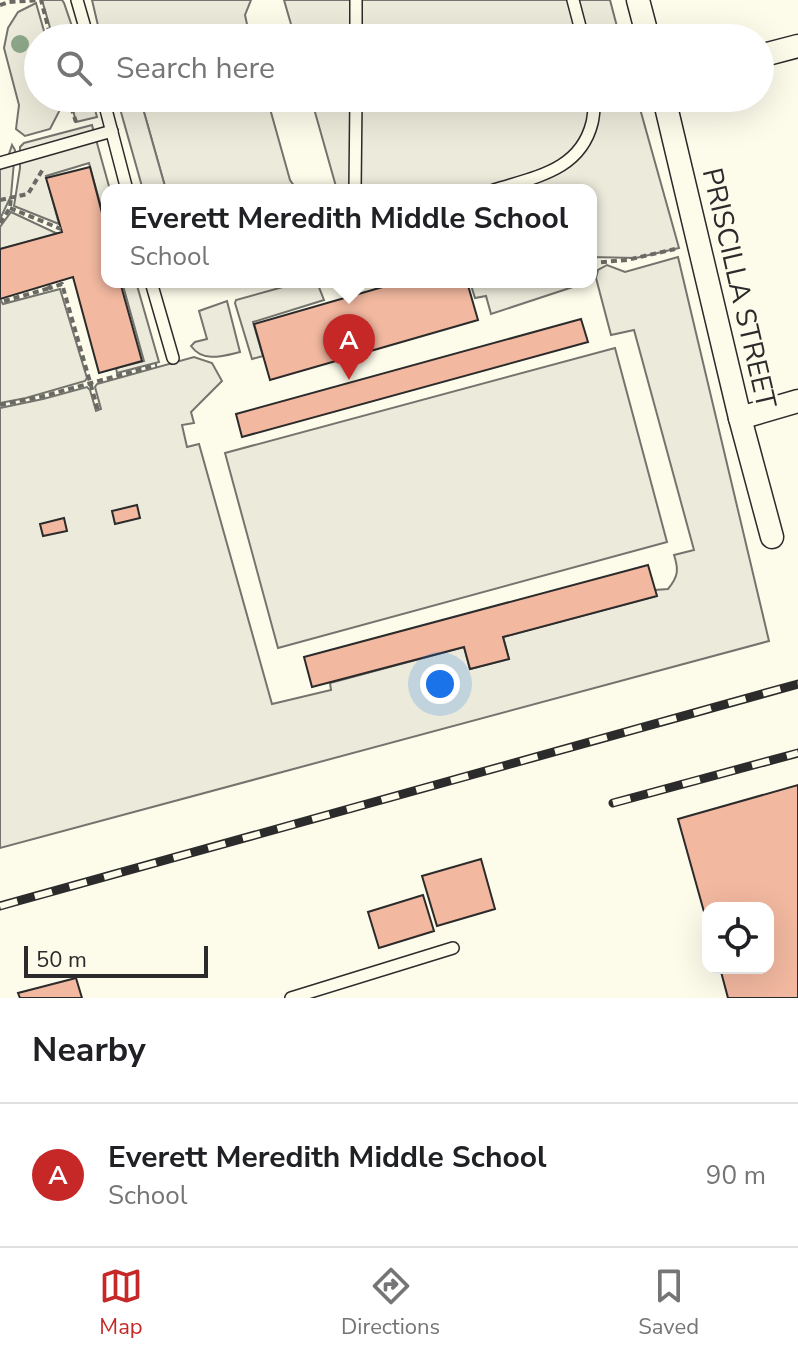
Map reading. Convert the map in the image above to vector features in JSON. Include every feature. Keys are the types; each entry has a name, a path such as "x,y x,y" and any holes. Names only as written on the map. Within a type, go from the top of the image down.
{"street":[{"path":"638,0 644,24"},
{"path":"774,52 798,46"},
{"name":"PRISCILLA STREET","path":"667,112 740,418 772,537"},
{"path":"740,418 798,401"}],"lane":[{"path":"77,0 84,24"},
{"path":"356,0 356,24"},
{"path":"573,0 579,24"},
{"path":"107,112 125,184"},
{"path":"355,184 356,112"},
{"path":"513,184 552,172 578,153 592,124 593,112"},
{"path":"0,163 112,131"},
{"path":"152,288 168,361"},
{"path":"291,998 453,948"}],"path":[{"path":"0,5 41,0 47,24"},
{"path":"0,200 11,197 10,208 0,223"},
{"path":"10,208 61,229"},
{"path":"597,262 627,260 699,244"},
{"path":"4,301 62,284 98,410"},
{"path":"0,405 168,361"},
{"path":"113,368 116,376"}],"shaded area":[{"path":"42,0 62,0 71,24 49,24"},
{"path":"92,0 251,0 245,15 247,24 98,24"},
{"path":"284,0 610,0 616,24 291,24"},
{"path":"36,3 42,24 24,24 24,112 59,112 50,129 25,136 16,129 19,105 4,48 8,28 18,12"},
{"path":"74,112 96,112 97,117 76,122"},
{"path":"121,112 144,112 164,184 141,184"},
{"path":"144,112 271,112 293,184 164,184"},
{"path":"315,112 641,112 679,248 636,258 597,257 597,184 335,184"},
{"path":"92,125 108,184 101,184 101,207 89,163 46,176 59,224 14,206 20,147 24,143"},
{"path":"12,145 15,150 11,196 0,219 0,168"},
{"path":"11,212 58,234 0,249 0,227"},
{"path":"678,257 769,641 0,848 0,408 87,387 96,411 101,409 95,387 97,384 194,357 212,363 222,381 191,412 194,423 182,425 187,447 199,444 272,704 331,690 330,683 464,647 470,669 509,659 503,637 656,596 655,590 668,589 676,577 674,555 694,550 634,330 611,335 597,282 598,270 607,265 625,272"},
{"path":"124,288 138,288 159,362 117,373 116,368 144,361"},
{"path":"279,288 319,288 324,300 253,322 263,356 252,359 236,300"},
{"path":"472,288 570,288 491,314 486,296 475,298"},
{"path":"60,289 87,378 0,403 0,299 3,304"},
{"path":"227,301 240,352 214,357 201,355 191,346 207,339 199,311"},
{"path":"615,348 667,542 278,648 225,453"}],"building":[{"path":"90,167 101,209 101,288 122,288 142,361 99,373 73,277 0,299 0,249 62,232 46,178"},
{"path":"379,288 469,288 478,320 270,380 254,324"},
{"path":"581,319 588,342 242,437 236,414"},
{"path":"137,505 140,518 115,524 112,511"},
{"path":"64,518 67,531 43,536 40,524"},
{"path":"648,565 657,596 503,637 509,659 470,669 464,647 312,687 304,657"},
{"path":"798,785 798,998 728,998 722,974 774,974 774,902 702,902 702,905 678,819"},
{"path":"481,859 495,909 437,926 422,876"},
{"path":"423,895 434,931 379,948 368,912"},
{"path":"76,978 82,998 20,998 18,993"}],"railway":[{"path":"0,906 798,684"},
{"path":"613,803 798,753"}],"place":[{"name":"Everett Meredith Middle School","path":"349,380"}]}
